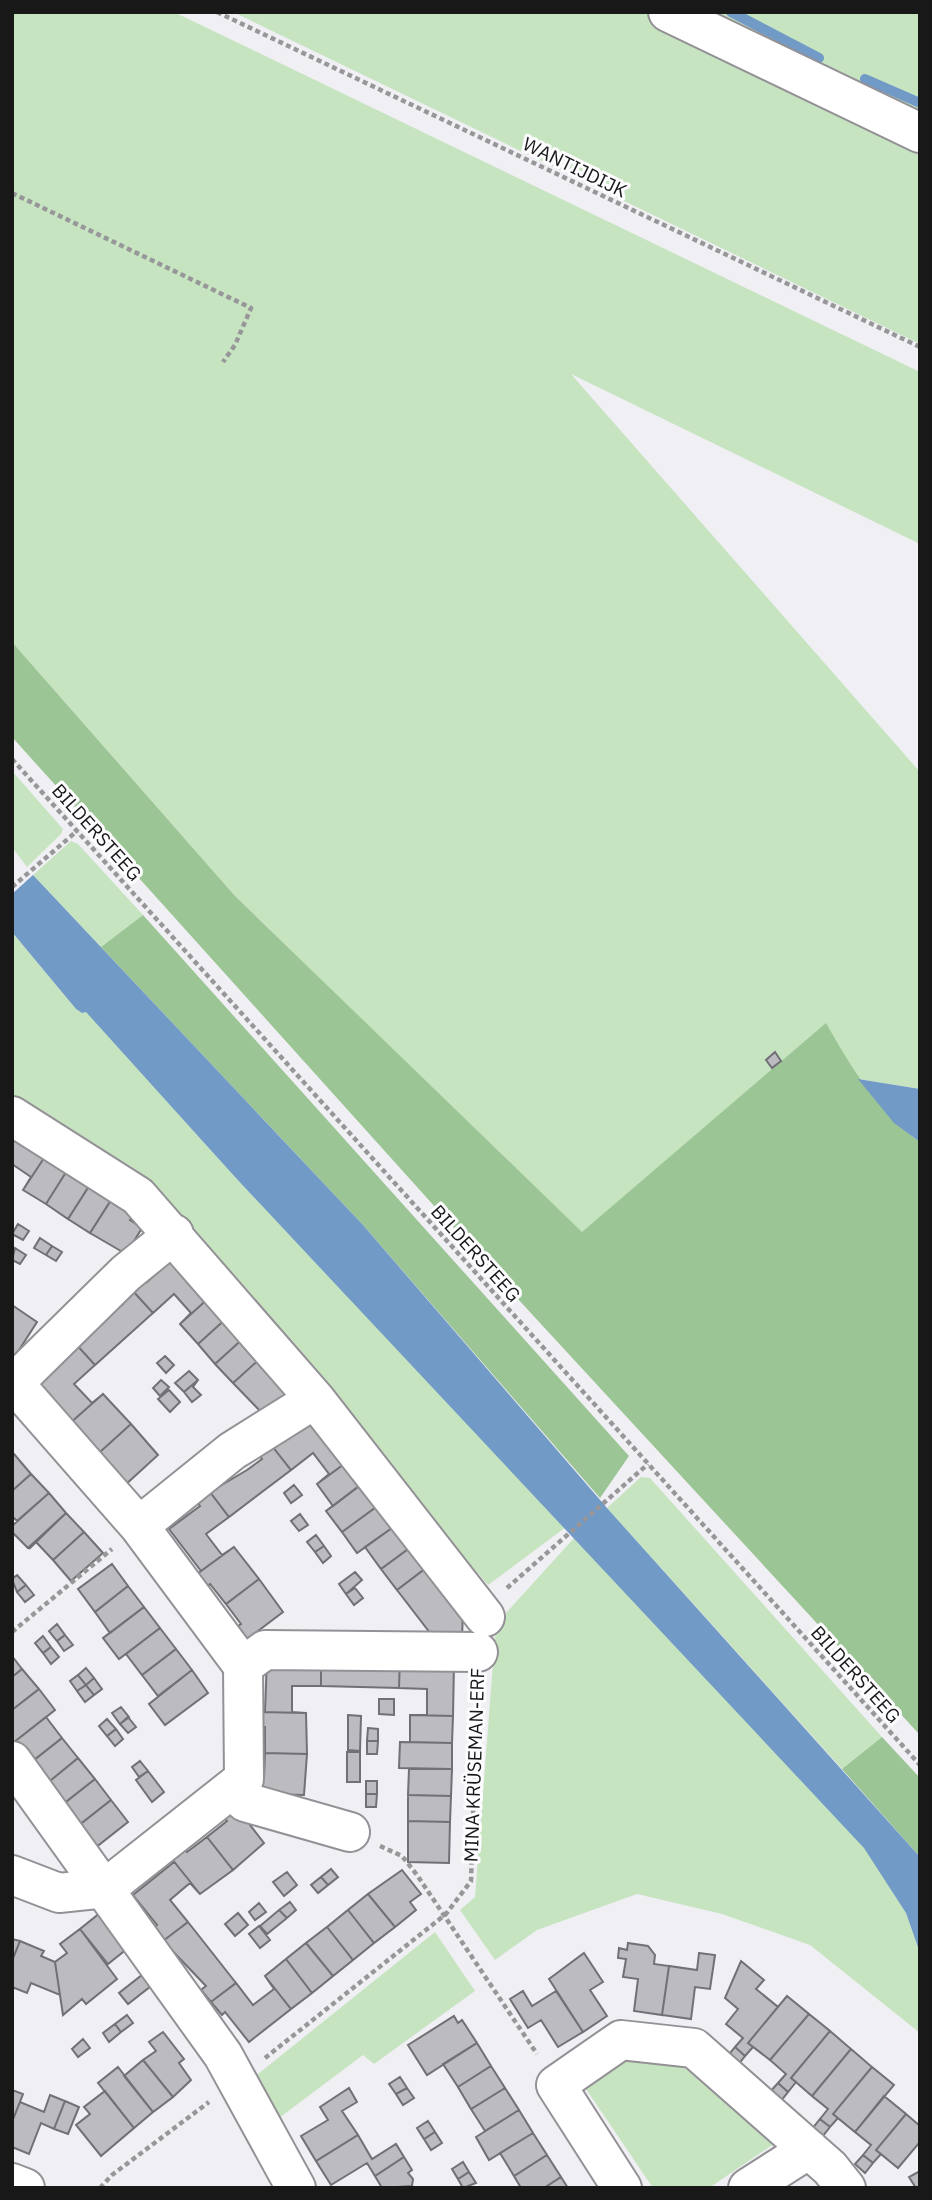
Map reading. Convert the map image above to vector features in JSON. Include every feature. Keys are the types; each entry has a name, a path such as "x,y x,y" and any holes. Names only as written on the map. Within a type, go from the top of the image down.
{"street":[{"path":"668,12 920,133"},
{"path":"12,1116 138,1196 174,1234 315,1399 471,1641"},
{"path":"12,1875 59,1893 106,1888 244,1779 243,1665 139,1526 14,1382 126,1273 174,1234"},
{"path":"139,1526 232,1451 315,1399"},
{"name":"MINA KRÜSEMAN-ERF","path":"243,1665 265,1650 471,1641"},
{"path":"12,1761 106,1888 230,2068 296,2188"},
{"path":"233,1789 245,1802 350,1832"},
{"path":"622,2188 556,2085 621,2040 694,2048 809,2149 846,2188"},
{"path":"748,2188 809,2149"},
{"path":"12,2183 24,2188"}],"path":[{"name":"WANTIJDIJK","path":"217,12 920,347"},
{"path":"12,193 251,307 235,345 223,362"},
{"name":"BILDERSTEEG","path":"12,759 920,1765"},
{"path":"12,887 77,831"},
{"path":"471,1641 499,1595 648,1464"},
{"path":"12,1632 139,1526"},
{"name":"MINA KRÜSEMAN-ERF","path":"100,2188 230,2068 446,1914 471,1881 471,1641"},
{"path":"350,1832 402,1856 446,1914 556,2085"}],"green space":[{"path":"12,12 174,12 920,372 920,544 571,374 920,772 920,1089 858,1079 826,1024 582,1233 235,896 12,642"},
{"path":"233,12 920,12 920,344"},
{"path":"12,642 235,896 582,1232 826,1023 878,1102 920,1142 920,1735 517,1298 12,737"},
{"path":"12,771 63,829 27,867 12,847"},
{"path":"71,841 78,844 143,915 101,947 33,875"},
{"path":"143,915 629,1456 600,1498 363,1225 101,947"},
{"path":"12,932 76,1009 82,1013 86,1011 235,1177 566,1527 488,1585 207,1259 12,1106"},
{"path":"641,1477 650,1478 882,1737 842,1769 607,1508"},
{"path":"575,1537 865,1848 906,1913 920,1953 920,2033 810,1945 722,1914 637,1894 537,1930 495,1960 460,1910 475,1897 496,1624"},
{"path":"882,1737 920,1778 920,1857 842,1769"},
{"path":"435,1932 475,1991 374,2064 363,2055 275,2121 248,2082"},
{"path":"636,2055 678,2061 707,2072 781,2139 709,2188 653,2188 586,2089"}],"water":[{"path":"33,875 363,1225 607,1508 920,1857 920,1953 906,1913 864,1848 235,1177 86,1012 82,1013 76,1009 12,932 12,894"},
{"path":"858,1079 920,1089 920,1142 894,1123"}],"building":[{"path":"775,1052 781,1061 772,1068 766,1060"},
{"path":"12,1133 46,1155 23,1190 31,1177 12,1164"},
{"path":"46,1155 68,1169 46,1204 23,1190"},
{"path":"68,1169 91,1183 68,1219 46,1204"},
{"path":"91,1183 113,1197 90,1233 68,1219"},
{"path":"113,1197 136,1212 130,1220 142,1228 126,1254 90,1233"},
{"path":"18,1224 29,1231 23,1240 12,1234"},
{"path":"40,1238 52,1246 46,1255 34,1248"},
{"path":"52,1246 62,1252 56,1261 46,1255"},
{"path":"15,1248 26,1255 20,1264 12,1260"},
{"path":"175,1256 211,1296 180,1324 191,1313 174,1294 153,1313 132,1290 144,1279 147,1282"},
{"path":"132,1290 153,1313 95,1365 74,1342 123,1304 120,1300"},
{"path":"211,1296 229,1316 198,1344 180,1324"},
{"path":"12,1305 37,1322 12,1361"},
{"path":"229,1316 247,1335 215,1364 198,1344"},
{"path":"247,1335 264,1355 233,1383 215,1364"},
{"path":"74,1342 95,1365 74,1384 92,1403 103,1394 68,1425 36,1382"},
{"path":"264,1355 295,1404 262,1413 233,1383"},
{"path":"165,1356 174,1365 166,1373 157,1363"},
{"path":"189,1371 198,1380 184,1392 175,1383"},
{"path":"161,1380 169,1387 160,1396 153,1388"},
{"path":"198,1380 193,1387 201,1395 192,1402 184,1392"},
{"path":"169,1390 180,1402 170,1412 158,1399"},
{"path":"103,1394 131,1424 100,1452 68,1425"},
{"path":"319,1417 351,1459 317,1484 329,1474 313,1453 291,1470 272,1446 285,1436 288,1439"},
{"path":"131,1424 158,1455 124,1486 113,1474 117,1471 100,1452"},
{"path":"272,1446 291,1470 229,1517 210,1492 262,1459 259,1455"},
{"path":"14,1454 31,1474 12,1491 12,1455"},
{"path":"351,1459 367,1480 333,1506 317,1484"},
{"path":"31,1474 49,1493 17,1521 12,1516 12,1491"},
{"path":"367,1480 383,1502 342,1532 326,1511"},
{"path":"294,1485 302,1495 291,1503 284,1493"},
{"path":"210,1492 229,1517 206,1534 222,1555 234,1547 197,1574 201,1571 169,1529 200,1506 197,1502"},
{"path":"49,1493 66,1513 28,1548 12,1532 12,1526"},
{"path":"383,1502 399,1523 357,1553 342,1532"},
{"path":"66,1513 84,1532 53,1560 36,1542"},
{"path":"300,1514 308,1525 299,1531 291,1521"},
{"path":"399,1523 415,1544 381,1569 365,1547"},
{"path":"84,1532 103,1553 71,1581 53,1560"},
{"path":"316,1535 324,1546 315,1552 307,1542"},
{"path":"415,1544 430,1565 397,1590 381,1569"},
{"path":"324,1546 331,1556 323,1563 315,1552"},
{"path":"234,1547 259,1579 226,1604 210,1584 207,1587 197,1574"},
{"path":"112,1564 128,1586 95,1612 78,1589"},
{"path":"430,1565 463,1609 462,1639 434,1638 397,1590"},
{"path":"355,1572 362,1580 346,1594 339,1584"},
{"path":"17,1575 26,1585 17,1592 12,1579"},
{"path":"259,1579 283,1612 246,1640 237,1627 241,1624 226,1604"},
{"path":"26,1585 34,1595 25,1602 17,1592"},
{"path":"128,1586 144,1607 110,1633 95,1612"},
{"path":"355,1588 363,1598 354,1605 346,1594"},
{"path":"144,1607 160,1628 119,1659 103,1638"},
{"path":"57,1624 65,1635 57,1641 49,1631"},
{"path":"160,1628 176,1649 142,1675 126,1654"},
{"path":"65,1635 73,1645 64,1651 57,1641"},
{"path":"43,1636 51,1647 43,1653 35,1643"},
{"path":"51,1647 59,1657 51,1664 43,1653"},
{"path":"176,1649 192,1670 158,1696 142,1675"},
{"path":"321,1655 400,1657 399,1688 321,1686"},
{"path":"321,1655 321,1686 292,1686 292,1712 306,1713 260,1712 265,1711 267,1659"},
{"path":"12,1656 22,1669 12,1677"},
{"path":"400,1657 454,1663 453,1716 410,1715 427,1715 427,1689 399,1688"},
{"path":"86,1668 94,1678 86,1685 78,1675"},
{"path":"22,1669 39,1689 12,1710 12,1677"},
{"path":"192,1670 208,1693 165,1725 149,1704"},
{"path":"78,1675 86,1685 77,1691 70,1681"},
{"path":"94,1678 102,1689 94,1695 86,1685"},
{"path":"86,1685 94,1695 85,1702 77,1691"},
{"path":"39,1689 55,1710 13,1743 12,1710"},
{"path":"379,1699 394,1699 394,1715 379,1714"},
{"path":"121,1707 129,1717 120,1724 112,1713"},
{"path":"260,1712 306,1713 307,1754 265,1753 265,1727 260,1727"},
{"path":"348,1715 361,1716 360,1751 348,1750"},
{"path":"410,1715 453,1716 452,1743 410,1742"},
{"path":"46,1717 62,1738 29,1764 13,1743"},
{"path":"128,1717 136,1727 128,1733 120,1724"},
{"path":"107,1719 116,1729 107,1736 99,1726"},
{"path":"368,1728 378,1729 378,1741 367,1741"},
{"path":"116,1729 123,1739 115,1746 107,1736"},
{"path":"62,1738 78,1758 45,1785 29,1764"},
{"path":"367,1741 378,1741 377,1754 367,1754"},
{"path":"400,1742 452,1743 452,1769 399,1768"},
{"path":"347,1752 360,1752 360,1782 347,1782"},
{"path":"265,1753 307,1754 304,1795 259,1794 259,1778 264,1778"},
{"path":"78,1758 95,1779 62,1805 45,1785"},
{"path":"140,1761 148,1771 139,1777 132,1767"},
{"path":"409,1769 452,1769 451,1796 408,1795"},
{"path":"148,1771 164,1792 152,1802 136,1780"},
{"path":"95,1779 111,1800 78,1826 62,1805"},
{"path":"366,1781 377,1781 377,1794 366,1794"},
{"path":"366,1794 377,1794 376,1807 366,1807"},
{"path":"408,1795 451,1796 450,1822 408,1821"},
{"path":"111,1800 128,1822 95,1848 78,1826"},
{"path":"236,1807 264,1843 233,1870 207,1837 227,1821 224,1817"},
{"path":"408,1821 450,1822 449,1863 408,1862"},
{"path":"207,1837 233,1870 200,1894 172,1859"},
{"path":"172,1859 200,1894 190,1883 170,1900 188,1922 163,1941 153,1929 157,1925 133,1895 174,1862"},
{"path":"331,1869 338,1877 328,1885 321,1877"},
{"path":"402,1870 421,1894 410,1902 416,1910 395,1927 368,1894"},
{"path":"287,1872 297,1885 284,1896 273,1882"},
{"path":"321,1877 328,1885 318,1893 311,1885"},
{"path":"368,1894 395,1927 374,1943 348,1910"},
{"path":"290,1902 296,1910 287,1918 279,1910"},
{"path":"259,1903 266,1912 255,1920 249,1912"},
{"path":"279,1910 287,1918 267,1934 260,1926"},
{"path":"348,1910 374,1943 353,1960 327,1927"},
{"path":"100,1913 128,1948 108,1964 80,1929"},
{"path":"238,1913 248,1925 235,1936 225,1924"},
{"path":"188,1922 236,1983 211,2002 201,1990 206,1986 163,1941"},
{"path":"259,1926 270,1940 260,1948 249,1934"},
{"path":"327,1927 353,1960 333,1976 306,1943"},
{"path":"80,1929 117,1979 86,2004 82,1999 63,2015 55,1962 67,1953 60,1944"},
{"path":"12,1939 20,1941 12,1961"},
{"path":"20,1941 44,1951 41,1956 55,1962 60,1995 31,1983 27,1993 12,1987 12,1961"},
{"path":"306,1943 333,1976 312,1993 286,1959"},
{"path":"628,1943 648,1946 655,1955 654,1964 669,1966 662,2015 634,2011 638,1979 623,1977 626,1959 618,1958 619,1948 627,1950"},
{"path":"584,1953 603,1982 590,1990 607,2016 583,2032 549,1979"},
{"path":"699,1953 715,1955 710,1989 695,1987 691,2019 662,2015 669,1966 697,1970"},
{"path":"286,1959 312,1993 291,2009 265,1976"},
{"path":"741,1961 764,1980 756,1989 778,2007 748,2043 753,2047 745,2056 735,2047 743,2038 726,2024 738,2009 725,1998"},
{"path":"142,1975 151,1986 128,2004 119,1993"},
{"path":"265,1976 291,2009 249,2042 225,2012 222,2015 211,2002 236,1983 253,2005 274,1989"},
{"path":"523,1991 532,2006 556,1991 583,2032 558,2047 541,2020 528,2028 510,1999"},
{"path":"787,1996 809,2014 770,2060 748,2043"},
{"path":"809,2014 830,2031 791,2078 796,2082 788,2092 778,2083 786,2074 770,2060"},
{"path":"127,2015 133,2023 121,2032 115,2024"},
{"path":"454,2016 458,2023 462,2020 477,2043 427,2075 408,2045"},
{"path":"115,2024 121,2032 109,2042 103,2033"},
{"path":"830,2031 851,2049 812,2096 791,2078"},
{"path":"163,2032 184,2059 179,2063 191,2080 173,2097 143,2060 156,2051 149,2042"},
{"path":"83,2039 90,2048 78,2057 72,2049"},
{"path":"477,2043 491,2066 458,2087 443,2064"},
{"path":"735,2047 745,2056 737,2066 727,2057"},
{"path":"851,2049 872,2067 833,2114 838,2118 830,2127 820,2119 828,2109 812,2096"},
{"path":"143,2060 173,2097 153,2112 124,2076"},
{"path":"491,2066 505,2088 471,2109 458,2087"},
{"path":"118,2067 153,2112 134,2128 98,2083"},
{"path":"872,2067 894,2085 855,2132 833,2114"},
{"path":"400,2077 407,2088 396,2094 389,2084"},
{"path":"778,2083 788,2092 780,2102 769,2093"},
{"path":"349,2088 357,2102 342,2111 358,2135 316,2161 301,2136 328,2120 320,2107"},
{"path":"407,2088 414,2098 403,2105 396,2094"},
{"path":"505,2088 519,2110 485,2131 471,2109"},
{"path":"12,2090 23,2094 12,2122"},
{"path":"105,2091 134,2128 101,2156 76,2125 90,2114 84,2107"},
{"path":"50,2095 65,2101 54,2129 41,2123 29,2154 12,2147 12,2122 20,2102 44,2112"},
{"path":"884,2096 906,2114 876,2150 881,2154 873,2163 863,2155 871,2145 855,2132"},
{"path":"65,2101 79,2107 68,2134 54,2129"},
{"path":"519,2110 533,2133 489,2160 476,2137"},
{"path":"906,2114 920,2126 920,2142 898,2168 876,2150"},
{"path":"820,2119 830,2127 822,2137 812,2129"},
{"path":"428,2121 435,2132 424,2139 417,2128"},
{"path":"435,2132 442,2143 431,2150 424,2139"},
{"path":"533,2133 547,2155 514,2176 500,2153"},
{"path":"358,2135 372,2159 396,2144 404,2157 375,2176 367,2163 331,2185 316,2161"},
{"path":"547,2155 561,2177 544,2188 521,2188 514,2176"},
{"path":"863,2155 873,2163 865,2173 855,2164"},
{"path":"404,2157 412,2170 408,2173 413,2179 412,2186 382,2188 375,2176"},
{"path":"463,2162 469,2172 458,2179 452,2169"},
{"path":"920,2171 920,2188 916,2188 909,2177"},
{"path":"469,2172 476,2183 463,2188 458,2179"},
{"path":"561,2177 568,2188 544,2188"}],"waterway":[{"path":"731,12 819,58"},
{"path":"865,79 920,103"}]}
